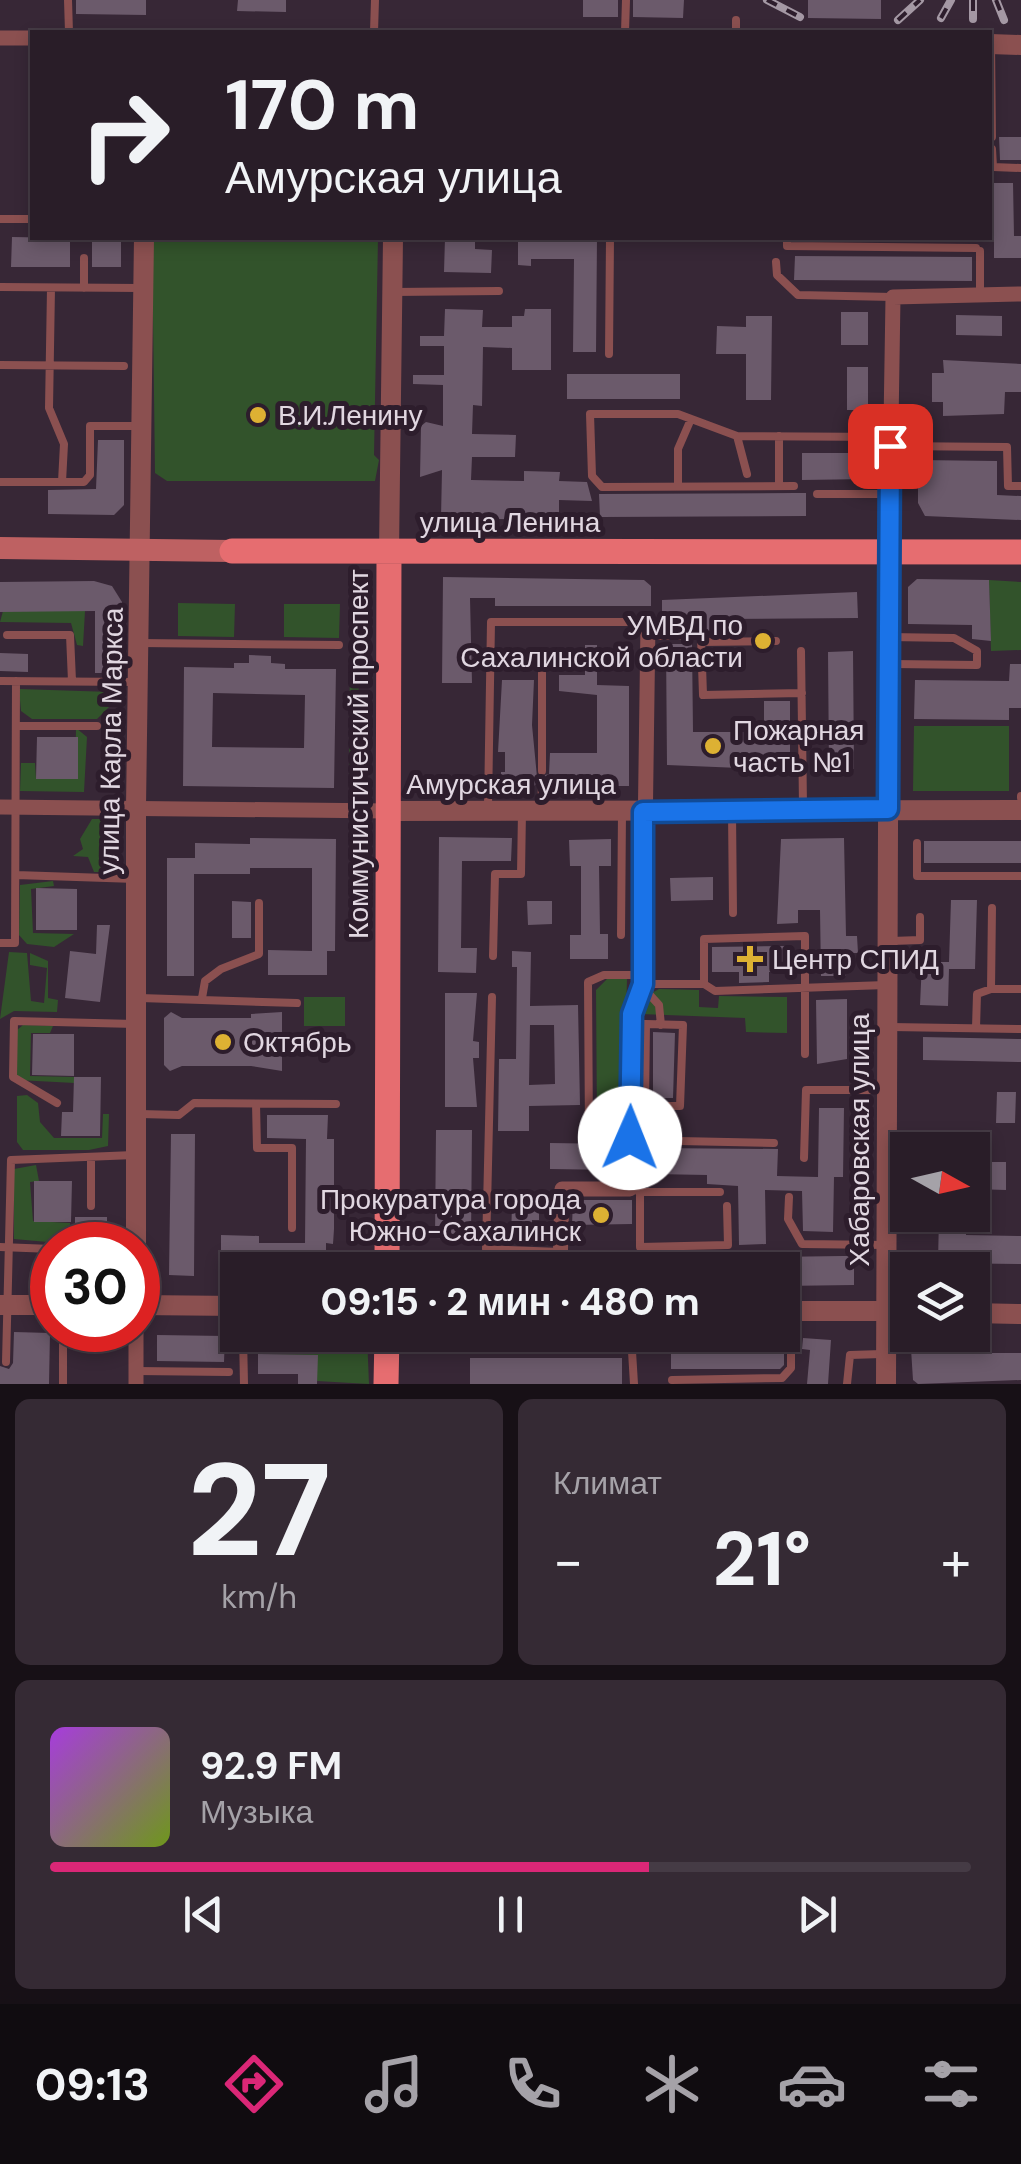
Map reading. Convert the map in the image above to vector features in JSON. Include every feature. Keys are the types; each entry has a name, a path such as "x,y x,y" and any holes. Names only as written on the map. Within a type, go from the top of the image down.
{"main road":[{"name":"улица Ленина","path":"0,548 1021,552"},
{"name":"Коммунистический проспект","path":"386,1252 389,552"},
{"path":"386,1352 386,1384"}],"street":[{"path":"0,38 30,38"},
{"path":"992,44 1021,45"},
{"name":"улица Карла Маркса","path":"136,1222 136,807 143,550 144,240"},
{"name":"Коммунистический проспект","path":"389,552 393,240"},
{"path":"893,297 1021,295"},
{"name":"Хабаровская улица","path":"890,1268 886,1244 886,941 893,297"},
{"path":"561,1252 562,1189 635,1191 630,1139 645,981 643,812 648,629"},
{"name":"Амурская улица","path":"0,807 622,812 1021,810"},
{"path":"4,1305 30,1305"},
{"path":"160,1306 220,1306"},
{"path":"800,1311 890,1311"},
{"path":"990,1313 1021,1314"},
{"name":"Хабаровская улица","path":"886,1384 890,1338"},
{"path":"136,1352 136,1378"}],"lane":[{"path":"68,0 69,30"},
{"path":"374,30 375,0"},
{"path":"625,30 626,0"},
{"path":"736,20 736,30"},
{"path":"992,168 1021,168"},
{"path":"0,218 30,219"},
{"path":"610,240 610,354"},
{"path":"787,240 787,246 978,249 980,294"},
{"path":"84,258 84,288"},
{"path":"776,262 777,275 798,295 893,297"},
{"path":"0,288 144,288"},
{"path":"51,288 49,408 64,444 62,482"},
{"path":"393,292 499,291"},
{"path":"0,364 124,366"},
{"path":"794,486 602,487 592,476 590,414 678,414 736,436 1007,448 1008,486 1021,486"},
{"path":"678,486 678,449 691,419"},
{"path":"0,482 84,482 90,476 90,426 144,426"},
{"path":"736,436 746,474"},
{"path":"778,436 780,486"},
{"path":"817,494 890,494"},
{"path":"488,811 491,622 648,629 701,636 702,695 802,693"},
{"path":"7,635 70,634 72,682"},
{"path":"888,637 954,638 978,650 978,658 977,665 888,664"},
{"path":"701,642 776,641"},
{"path":"140,643 340,645"},
{"path":"801,651 803,811"},
{"path":"542,672 542,771"},
{"path":"0,681 139,682"},
{"path":"0,943 16,943 16,681"},
{"path":"16,726 96,726"},
{"path":"493,956 495,874 521,874 532,811 542,786"},
{"path":"621,934 622,812"},
{"path":"732,812 734,913"},
{"path":"917,843 917,876 1021,876"},
{"path":"16,875 136,880"},
{"path":"202,998 205,981 220,969 258,954 259,903"},
{"path":"991,989 992,908"},
{"path":"886,941 920,940 920,916"},
{"path":"704,984 704,939 806,936 805,1054"},
{"path":"774,1143 590,1136 588,982 604,975 704,984 715,992 806,984 886,985"},
{"path":"645,981 662,1024"},
{"path":"976,1028 977,994 991,989 1021,990"},
{"path":"136,998 297,1003"},
{"path":"492,998 486,1250 561,1252"},
{"path":"58,1103 13,1077 14,1021 136,1024"},
{"path":"639,1024 683,1025 680,1106 645,1106 639,1024"},
{"path":"886,1026 1021,1029"},
{"path":"804,1158 806,1090 886,1090"},
{"path":"136,1114 179,1114 194,1103 336,1104"},
{"path":"256,1104 257,1148 292,1148 292,1228"},
{"path":"6,1362 4,1248 11,1160 90,1160 104,1154 136,1155"},
{"path":"90,1160 92,1206"},
{"path":"720,1192 635,1191 640,1247 728,1245 727,1206"},
{"path":"789,1196 788,1219 802,1244 886,1244"},
{"path":"4,1248 30,1249"},
{"path":"63,1352 63,1384"},
{"path":"244,1352 244,1384"},
{"path":"632,1352 634,1384"},
{"path":"672,1380 782,1378 791,1368 790,1352"},
{"path":"847,1384 850,1355 886,1354"},
{"path":"136,1378 229,1372"}],"green space":[{"path":"152,240 378,240 374,455 379,460 375,481 167,481 155,473"},
{"path":"989,580 1021,582 1021,650 991,651"},
{"path":"178,603 235,604 234,637 178,636"},
{"path":"284,604 340,604 339,638 284,637"},
{"path":"3,611 85,611 83,646 77,645 71,623 0,622"},
{"path":"350,652 359,652 358,787 349,787"},
{"path":"19,689 112,692 112,704 97,719 32,719 21,711"},
{"path":"914,726 1009,726 1009,791 913,791"},
{"path":"76,728 87,737 84,792 20,791 21,763 35,763 36,779 75,779"},
{"path":"92,819 109,819 109,872 94,872 88,857 73,856 83,849 80,839"},
{"path":"53,881 54,886 31,889 33,933 74,934 54,947 27,944 19,935 20,885"},
{"path":"9,952 27,953 31,1001 44,1003 47,968 30,965 30,953 48,961 48,998 58,1000 57,1012 14,1011 0,1019"},
{"path":"607,979 627,979 623,1130 609,1130 597,1121 596,990"},
{"path":"659,989 699,990 699,1007 718,1008 719,996 787,997 787,1033 746,1032 745,1018 640,1014 641,999"},
{"path":"304,997 345,997 345,1026 304,1026"},
{"path":"23,1025 53,1026 50,1033 31,1033 30,1076 74,1077 75,1083 17,1080 17,1030"},
{"path":"27,1095 38,1103 40,1122 54,1138 102,1138 103,1114 109,1114 108,1146 89,1150 23,1150 17,1142 17,1096"},
{"path":"36,1165 39,1181 30,1182 33,1221 52,1222 30,1222 30,1240 14,1239 14,1169"},
{"path":"368,1352 369,1384 317,1381 317,1355 258,1354"}],"building":[{"path":"76,0 146,0 146,15 76,14"},
{"path":"238,0 286,0 286,12 237,11"},
{"path":"583,0 618,0 618,17 583,17"},
{"path":"633,0 684,0 683,18 633,17"},
{"path":"808,0 881,0 881,19 808,18"},
{"path":"999,137 1021,137 1021,160 1000,160"},
{"path":"994,183 1013,183 1014,236 1021,236 1021,258 994,258"},
{"path":"12,237 70,240 70,267 11,267"},
{"path":"92,240 121,240 121,267 92,267"},
{"path":"445,240 475,240 475,249 492,250 491,273 444,272"},
{"path":"518,240 597,240 596,352 573,352 574,259 531,259 531,266 518,265"},
{"path":"795,256 972,257 972,281 794,280"},
{"path":"445,309 483,310 482,327 512,327 512,316 524,316 525,309 551,309 551,370 512,370 512,348 483,347 482,406 473,405 472,434 516,435 515,457 472,457 471,480 524,481 524,471 560,472 559,481 587,482 592,501 559,500 559,520 441,518 442,470 420,477 421,426 426,422 443,426 443,385 413,384 413,375 444,375 444,346 420,346 420,336 444,336"},
{"path":"841,312 868,312 868,345 841,345"},
{"path":"956,315 1002,316 1002,336 956,335"},
{"path":"746,316 772,316 771,400 746,400 746,354 716,354 717,326 746,327"},
{"path":"943,360 1021,364 1021,392 1005,392 1004,414 943,416 943,402 932,402 932,373 944,373"},
{"path":"847,367 868,367 868,410 847,410"},
{"path":"567,374 680,374 680,399 567,399"},
{"path":"98,440 124,440 124,505 114,515 48,514 48,490 96,489"},
{"path":"802,453 869,453 869,479 802,480"},
{"path":"918,460 997,461 997,495 1021,496 1021,520 925,516 918,503"},
{"path":"806,493 806,516 600,517 599,494"},
{"path":"443,577 644,580 651,586 651,606 495,606 495,598 470,598 472,683 442,683"},
{"path":"917,579 989,580 991,641 972,639 972,625 908,624 908,587"},
{"path":"94,581 112,586 122,602 122,673 95,673 95,611 0,612 0,582"},
{"path":"857,592 858,618 712,619 712,631 662,628 662,600"},
{"path":"666,644 692,644 693,732 764,732 764,701 790,701 790,762 764,762 764,769 667,765"},
{"path":"585,645 597,645 597,685 629,686 629,786 549,786 541,779 534,786 501,786 501,772 505,772 505,752 498,752 502,680 534,680 532,725 537,777 549,774 550,753 597,753 597,695 559,691 559,675 585,675"},
{"path":"853,651 854,769 829,769 828,652"},
{"path":"0,653 28,654 28,672 0,671"},
{"path":"249,655 271,656 271,663 285,664 285,669 336,669 334,788 183,786 184,667 234,668 234,663 249,663","holes":["213,693 305,695 304,748 212,747"]},
{"path":"1010,664 1021,664 1021,708 1009,708 1009,720 914,719 915,680 1009,681"},
{"path":"37,737 78,737 78,779 36,779"},
{"path":"439,837 512,838 511,861 462,861 461,948 477,948 476,973 438,972"},
{"path":"250,838 336,839 335,951 327,951 327,975 268,975 268,950 312,951 312,868 250,868 250,874 194,874 194,976 167,976 167,858 195,858 195,843 250,844"},
{"path":"844,838 846,936 857,936 858,953 846,953 846,976 821,976 820,910 798,910 798,923 777,924 781,839"},
{"path":"611,839 611,866 599,866 600,934 608,934 608,959 570,959 570,935 581,935 581,866 570,866 569,840"},
{"path":"924,841 1021,841 1021,863 924,863"},
{"path":"713,877 713,900 671,901 670,878"},
{"path":"36,888 77,889 77,930 36,930"},
{"path":"951,900 977,900 975,969 949,969 948,1006 920,1005 922,962 949,962"},
{"path":"232,901 251,902 251,938 232,938"},
{"path":"527,901 552,901 552,924 528,925"},
{"path":"97,925 110,925 100,1002 65,998 70,951 96,954"},
{"name":"Центр СПИД","path":"789,946 789,971 769,972 769,982 739,983 739,972 712,972 712,947"},
{"path":"512,951 531,952 530,1006 578,1005 580,1105 529,1106 529,1131 498,1131 499,1059 516,1059 517,967 512,967","holes":["530,1025 554,1025 555,1084 529,1085"]},
{"path":"445,993 477,993 473,1041 479,1042 479,1058 473,1058 477,1107 445,1107"},
{"path":"847,999 847,1059 817,1064 816,1000"},
{"name":"Октябрь","path":"171,1012 182,1018 251,1018 251,1014 282,1012 282,1071 251,1066 182,1066 170,1071 164,1065 164,1018"},
{"path":"653,1032 675,1033 673,1098 653,1098"},
{"path":"33,1034 74,1034 74,1076 32,1075"},
{"path":"923,1037 1021,1039 1021,1062 923,1060"},
{"path":"74,1077 101,1077 100,1136 61,1136 62,1112 73,1112"},
{"path":"997,1092 1016,1092 1015,1123 996,1123"},
{"path":"819,1108 844,1108 843,1177 834,1177 833,1232 803,1231 802,1191 765,1190 766,1244 739,1245 738,1186 707,1184 707,1175 653,1174 654,1148 778,1149 777,1176 818,1177"},
{"path":"267,1115 328,1115 327,1139 334,1139 334,1229 333,1244 326,1243 326,1252 221,1252 221,1235 259,1236 259,1243 305,1243 306,1139 267,1138"},
{"path":"436,1130 472,1130 471,1239 435,1238"},
{"path":"171,1134 195,1134 194,1276 169,1275"},
{"path":"550,1143 616,1144 615,1170 550,1169"},
{"path":"990,1162 1006,1162 1006,1190 990,1190"},
{"path":"34,1181 72,1181 71,1222 34,1222"},
{"name":"Прокуратура города Южно-Сахалинск","path":"573,1200 632,1200 632,1224 572,1225"},
{"path":"512,1203 539,1204 539,1220 532,1220 531,1243 511,1242"},
{"path":"75,1217 107,1217 107,1222 75,1222"},
{"path":"939,1232 1021,1236 1021,1264 990,1264 990,1252 938,1252"},
{"path":"854,1256 854,1285 800,1286 800,1257"},
{"path":"14,1332 30,1332 30,1352 50,1352 49,1384 0,1384 0,1366 9,1369 13,1363"},
{"path":"160,1335 220,1336 220,1352 224,1352 224,1362 157,1361"},
{"path":"803,1338 831,1340 828,1384 807,1384 810,1350 802,1349"},
{"path":"671,1352 784,1352 780,1369 671,1369"},
{"path":"911,1352 1021,1353 1021,1380 918,1384 913,1380"},
{"path":"258,1354 318,1355 317,1384 298,1384 298,1374 258,1374"},
{"path":"470,1358 622,1358 622,1384 470,1384"}],"railway":[{"path":"767,0 800,17"},
{"path":"898,20 920,0"},
{"path":"941,18 951,0"},
{"path":"973,0 973,19"},
{"path":"996,0 1004,20"}],"place":[{"name":"В.И.Ленину","path":"258,415"},
{"name":"УМВД по Сахалинской области","path":"763,641"},
{"name":"Пожарная часть №1","path":"713,746"},
{"name":"Центр СПИД","path":"750,959"},
{"name":"Октябрь","path":"223,1042"},
{"name":"Прокуратура города Южно-Сахалинск","path":"601,1215"}],"route":[{"path":"630,1138 632,1014 643,984 643,812 888,809 890,446"}]}
